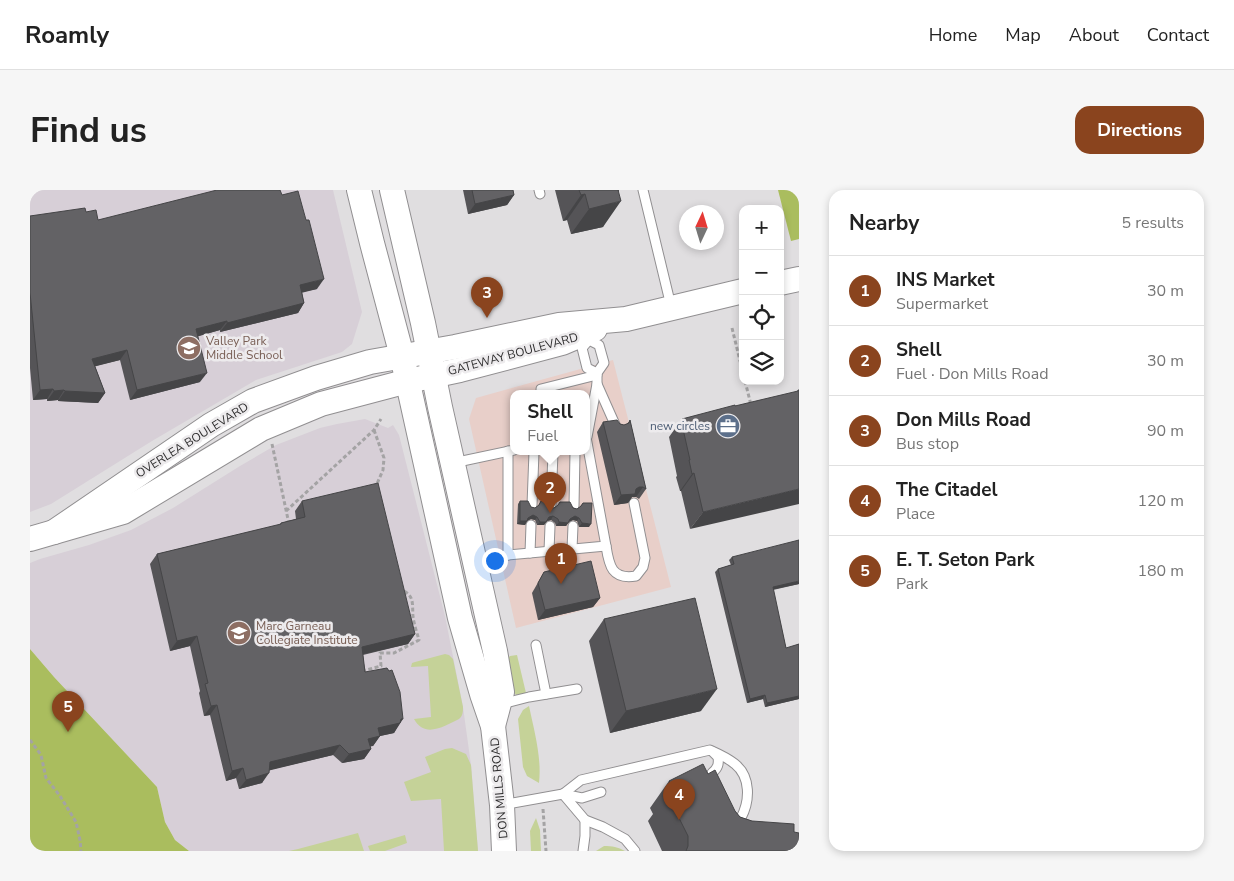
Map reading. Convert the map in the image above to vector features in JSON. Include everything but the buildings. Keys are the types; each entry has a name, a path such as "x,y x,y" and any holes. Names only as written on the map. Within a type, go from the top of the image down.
{"main road":[{"name":"DON MILLS ROAD","path":"359,190 408,381 460,618 482,694 496,715"},
{"name":"DON MILLS ROAD","path":"392,190 493,642 502,692 496,715 504,851"},
{"path":"784,282 799,279"},
{"name":"GATEWAY BOULEVARD","path":"431,364 559,325 620,320 739,292"},
{"name":"GATEWAY BOULEVARD","path":"431,364 460,370 588,336 620,320"},
{"name":"OVERLEA BOULEVARD","path":"54,532 211,425 253,401 316,378 370,362 402,356 431,364"},
{"name":"OVERLEA BOULEVARD","path":"30,539 123,512 261,429 321,404 408,381 431,364"}],"lane":[{"path":"643,190 671,308"},
{"path":"590,415 597,377 604,363 599,345 588,336 582,348 585,365 597,377 617,429"},
{"path":"541,390 597,377"},
{"path":"452,463 510,451"},
{"path":"508,555 511,455"},
{"path":"532,505 534,455"},
{"path":"551,505 554,455"},
{"path":"574,506 575,455"},
{"path":"589,455 608,561 616,574 629,577 636,576 643,568 645,558 634,502"},
{"path":"530,553 531,525"},
{"path":"549,551 550,526"},
{"path":"572,549 573,526"},
{"path":"475,561 508,555 606,546"},
{"path":"536,645 546,694"},
{"path":"496,715 546,694 577,689"},
{"path":"710,750 718,757 719,763 712,773"},
{"path":"563,794 581,780 710,750 735,764 742,772 747,785 747,798 745,810 741,818"},
{"path":"502,805 563,794 582,798 601,792"},
{"path":"563,794 585,820 603,826 625,839 635,851"},
{"path":"583,851 585,820"}],"path":[{"path":"732,328 739,357"},
{"path":"746,385 752,408"},
{"path":"286,511 374,430 381,419"},
{"path":"374,430 384,458 383,470 374,492"},
{"path":"272,444 291,530"},
{"path":"357,672 382,666 380,654 394,653 418,640 414,617 414,602 407,592 398,589"},
{"path":"30,740 41,755 46,778 76,822 81,851"},
{"path":"542,798 546,851"}],"shaded area":[{"name":"Valley Park Middle School","path":"30,190 333,190 362,312 352,344 342,352 256,380 152,441 51,504 30,512"},
{"path":"613,360 671,587 516,628 469,419 476,398"},
{"name":"Marc Garneau Collegiate Institute","path":"365,419 388,428 393,425 399,435 445,616 463,707 471,765 478,851 189,851 175,840 165,822 157,787 30,649 30,563 131,530 173,508 276,445 320,428"}],"green space":[{"path":"778,190 799,190 799,239 791,241 784,214 784,205 782,205"},
{"path":"30,649 157,787 165,822 175,840 189,851 30,851"},
{"path":"445,654 453,659 463,707 462,713 459,719 429,730 418,725 414,719 431,717 428,666 411,667 412,663"},
{"path":"517,655 526,693 516,695 508,658"},
{"path":"529,706 538,754 539,783 527,776 523,767 518,719 523,710"},
{"path":"452,748 466,754 471,765 478,851 444,851 441,799 411,801 404,782 431,772 425,757"},
{"path":"536,818 540,830 541,851 531,851 530,831"},
{"path":"358,833 364,851 289,851 298,849"},
{"path":"405,835 407,843 385,851 370,851 368,846"},
{"path":"604,846 615,847 625,851 596,851"}],"place":[{"name":"Don Mills Road","path":"487,318"},
{"name":"Valley Park Middle School","path":"189,348"},
{"name":"new circles","path":"728,426"},
{"name":"Shell","path":"550,513"},
{"name":"INS Market","path":"561,584"},
{"name":"Marc Garneau Collegiate Institute","path":"239,633"},
{"name":"E. T. Seton Park","path":"68,732"},
{"name":"The Citadel","path":"679,820"}]}
